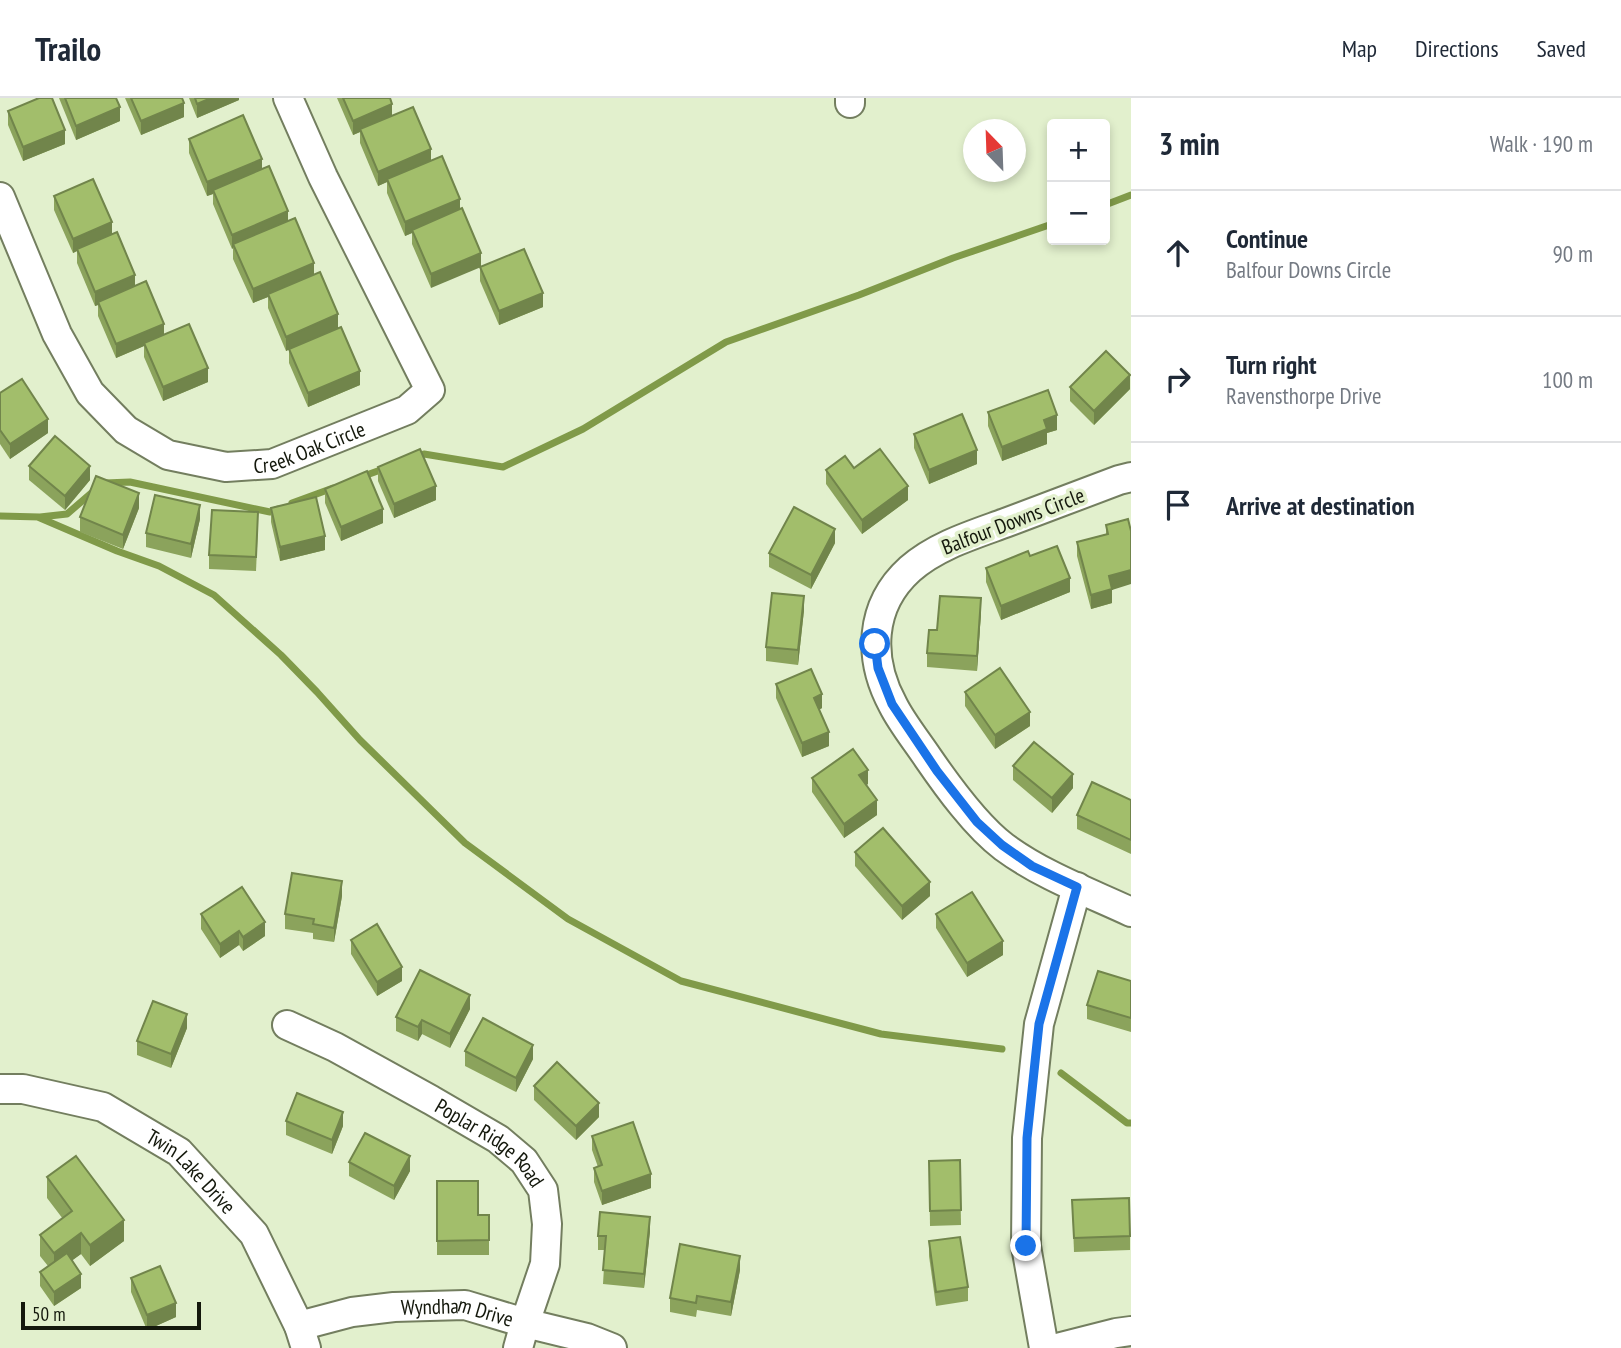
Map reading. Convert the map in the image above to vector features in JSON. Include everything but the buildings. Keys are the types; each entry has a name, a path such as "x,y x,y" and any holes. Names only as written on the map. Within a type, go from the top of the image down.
{"street":[{"name":"Creek Oak Circle","path":"0,197 57,334 90,393 126,430 169,455 226,467 272,464 407,410 430,390 323,177 288,98"},
{"name":"Balfour Downs Circle","path":"1131,477 958,541 930,554 908,570 888,595 877,621 875,644 878,668 892,704 937,771 977,822 1002,845 1032,866 1131,912"},
{"path":"1044,1348 1026,1246 1027,1138 1039,1024 1077,887"},
{"name":"Poplar Ridge Road","path":"287,1025 335,1047 431,1100 498,1139 524,1161 543,1190 548,1224 545,1264 522,1336"},
{"name":"Twin Lake Drive","path":"0,1089 23,1088 103,1107 179,1152 254,1234 303,1337"},
{"name":"Wyndham Drive","path":"303,1337 352,1312 465,1304 522,1336 587,1338 612,1348"},
{"path":"1057,1348 1131,1331"}],"waterway":[{"path":"1110,203 1131,195"},
{"path":"414,458 424,454 503,467 583,429 726,342 1047,226"},
{"path":"361,477 386,468"},
{"path":"105,483 130,482 270,512 278,509"},
{"path":"292,503 333,488"},
{"path":"0,516 40,517 67,514 95,490"},
{"path":"40,518 159,566 214,595 281,655 360,740 465,843 568,919 681,981 881,1034 1002,1049"},
{"path":"1061,1073 1127,1123 1131,1123"}],"route":[{"path":"875,644 878,668 892,704 937,771 977,822 1002,845 1032,866 1077,887 1039,1024 1027,1138 1026,1246"}]}
